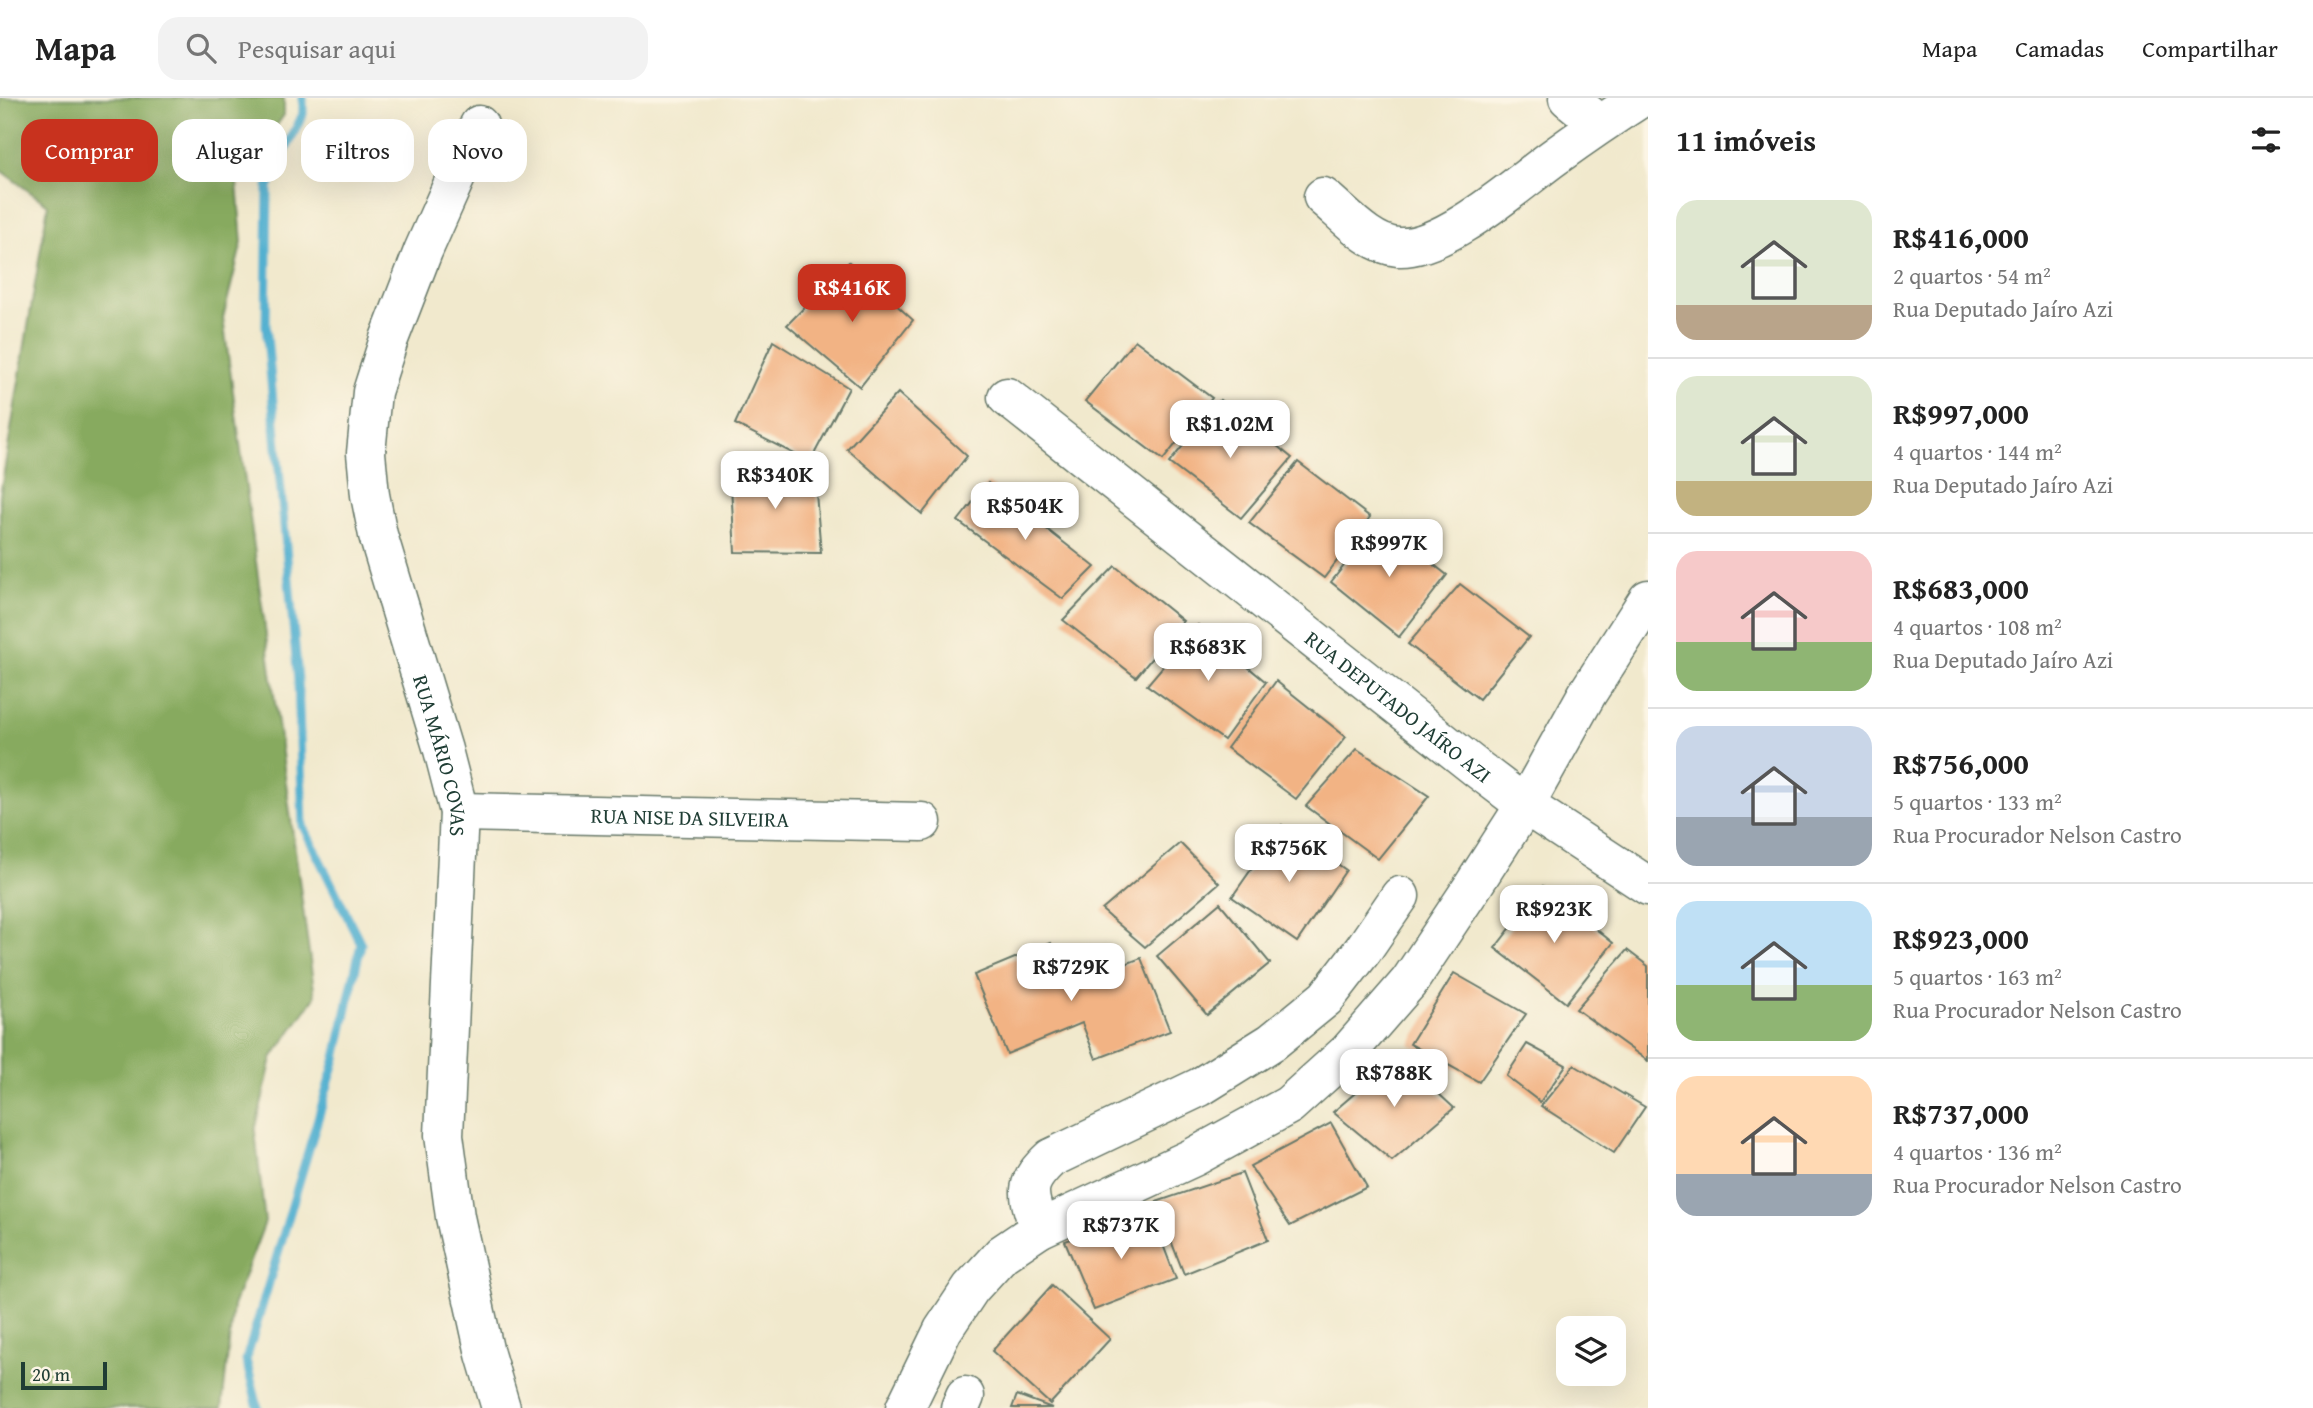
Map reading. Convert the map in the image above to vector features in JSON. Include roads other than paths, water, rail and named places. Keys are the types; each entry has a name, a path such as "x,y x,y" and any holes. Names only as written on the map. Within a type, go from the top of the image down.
{"street":[{"path":"1568,98 1600,124"},
{"path":"1324,197 1373,238 1396,247 1419,245 1456,228 1600,124 1641,98"},
{"name":"RUA MÁRIO COVAS","path":"454,182 388,339 372,392 366,453 370,495 378,535 443,750 459,813 444,1135 455,1217 485,1354 500,1408"},
{"name":"RUA DEPUTADO JAÍRO AZI","path":"1007,397 1525,805 1648,886"},
{"path":"905,1408 943,1330 971,1288 1003,1255 1039,1228 1194,1157 1289,1105 1348,1052 1409,982 1525,805 1587,695 1648,599"},
{"name":"RUA NISE DA SILVEIRA","path":"459,813 922,822"},
{"path":"1039,1228 1031,1202 1030,1185 1037,1171 1051,1158 1200,1087 1272,1041 1326,998 1400,896"}],"waterway":[{"path":"258,1408 246,1360 336,1058 361,944 303,826 298,680 266,325 268,187 303,114 303,98"}]}
